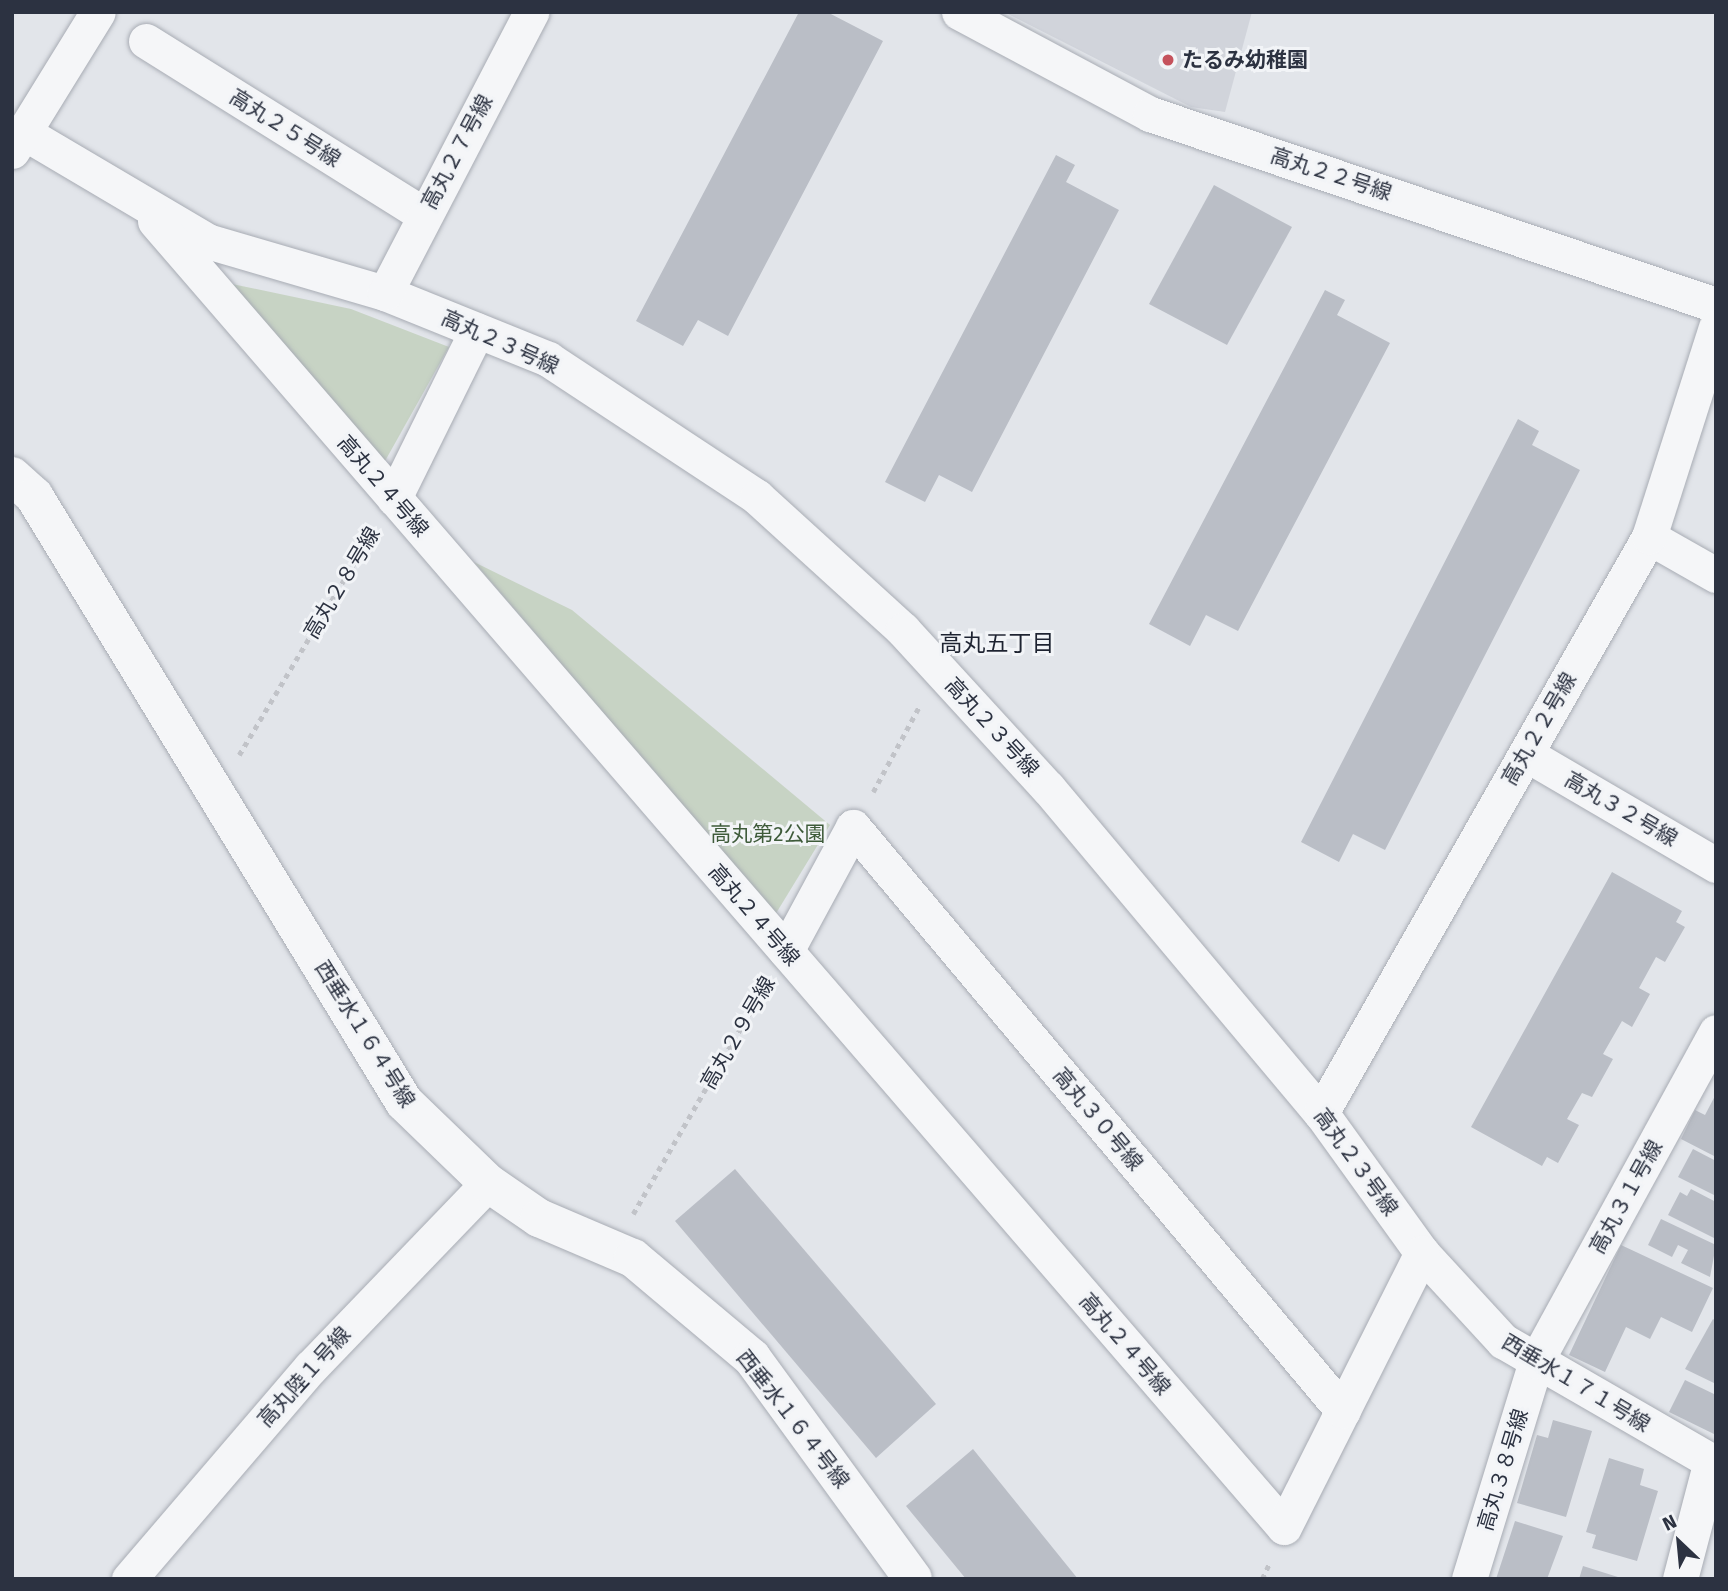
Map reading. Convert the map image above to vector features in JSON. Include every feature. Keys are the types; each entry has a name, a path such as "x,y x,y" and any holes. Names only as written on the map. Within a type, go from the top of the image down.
{"street":[{"path":"18,141 98,12"},
{"name":"高丸２２号線","path":"959,12 1150,114 1716,305"},
{"name":"高丸２７号線","path":"385,293 523,15"},
{"name":"高丸２５号線","path":"146,41 424,215"},
{"name":"高丸２３号線","path":"18,141 207,241 385,293 548,359 757,497 939,670 1048,788 1321,1113 1422,1254"},
{"name":"高丸２４号線","path":"142,207 1284,1527 1343,1411"},
{"name":"高丸２２号線","path":"1321,1113 1649,537 1716,327"},
{"path":"394,498 477,330"},
{"name":"西垂水１６４号線","path":"12,476 34,496 404,1102 488,1183 539,1218 613,1246 752,1358 913,1579"},
{"path":"1649,537 1716,575"},
{"name":"高丸３２号線","path":"1526,754 1716,865"},
{"path":"786,951 853,827"},
{"name":"高丸３０号線","path":"853,827 1343,1411"},
{"name":"高丸３１号線","path":"1536,1361 1716,1032"},
{"name":"高丸陸１号線","path":"129,1579 311,1367 488,1183"},
{"path":"1343,1411 1422,1254"},
{"name":"西垂水１７１号線","path":"1422,1254 1503,1341 1713,1462"},
{"name":"高丸３８号線","path":"1469,1579 1536,1361"},
{"path":"1680,1579 1713,1462"}],"path":[{"name":"高丸２８号線","path":"216,793 394,498"},
{"path":"853,827 939,670"},
{"name":"高丸２９号線","path":"613,1246 786,951"}],"shaded area":[{"name":"たるみ幼稚園","path":"1004,12 1252,12 1225,112 1191,107"}],"green space":[{"path":"232,284 351,309 449,347 385,461"},
{"name":"高丸第2公園","path":"474,562 572,610 830,825 775,915"}],"building":[{"path":"799,12 827,12 883,41 728,336 698,320 683,346 636,321"},
{"path":"1056,155 1075,165 1066,182 1119,210 972,492 939,475 925,502 885,482"},
{"path":"1214,185 1292,227 1227,345 1149,304"},
{"path":"1325,290 1345,300 1337,315 1390,343 1238,631 1206,615 1190,646 1149,624"},
{"path":"1518,419 1539,431 1532,445 1580,470 1385,850 1353,834 1339,862 1301,842"},
{"path":"1612,872 1682,911 1676,922 1685,927 1665,962 1656,957 1639,988 1650,994 1632,1027 1622,1021 1603,1054 1613,1059 1592,1097 1582,1093 1567,1119 1579,1125 1558,1163 1547,1157 1542,1166 1471,1127"},
{"path":"1716,1094 1716,1157 1681,1139 1695,1110 1705,1115"},
{"path":"1693,1149 1716,1161 1716,1196 1678,1177"},
{"path":"735,1169 936,1404 876,1458 675,1221"},
{"path":"1691,1189 1716,1202 1716,1239 1668,1215 1680,1192 1687,1196"},
{"path":"1661,1219 1716,1245 1710,1277 1681,1263 1688,1250 1678,1245 1672,1257 1648,1245"},
{"path":"1621,1245 1713,1288 1692,1332 1661,1317 1650,1339 1626,1327 1605,1372 1569,1355"},
{"path":"1713,1319 1716,1321 1716,1384 1685,1369"},
{"path":"1685,1380 1716,1395 1716,1435 1669,1412"},
{"path":"1553,1420 1592,1431 1566,1517 1517,1503 1537,1435 1548,1438"},
{"path":"973,1449 1078,1579 966,1579 906,1506"},
{"path":"1609,1458 1644,1469 1640,1485 1658,1491 1637,1561 1592,1548 1596,1535 1586,1532"},
{"path":"1515,1521 1563,1536 1547,1579 1496,1579"},
{"path":"1583,1566 1621,1578 1621,1579 1579,1579"}],"place":[{"name":"たるみ幼稚園","path":"1168,60"}],"district":[{"name":"高丸五丁目","path":"997,643"}]}
